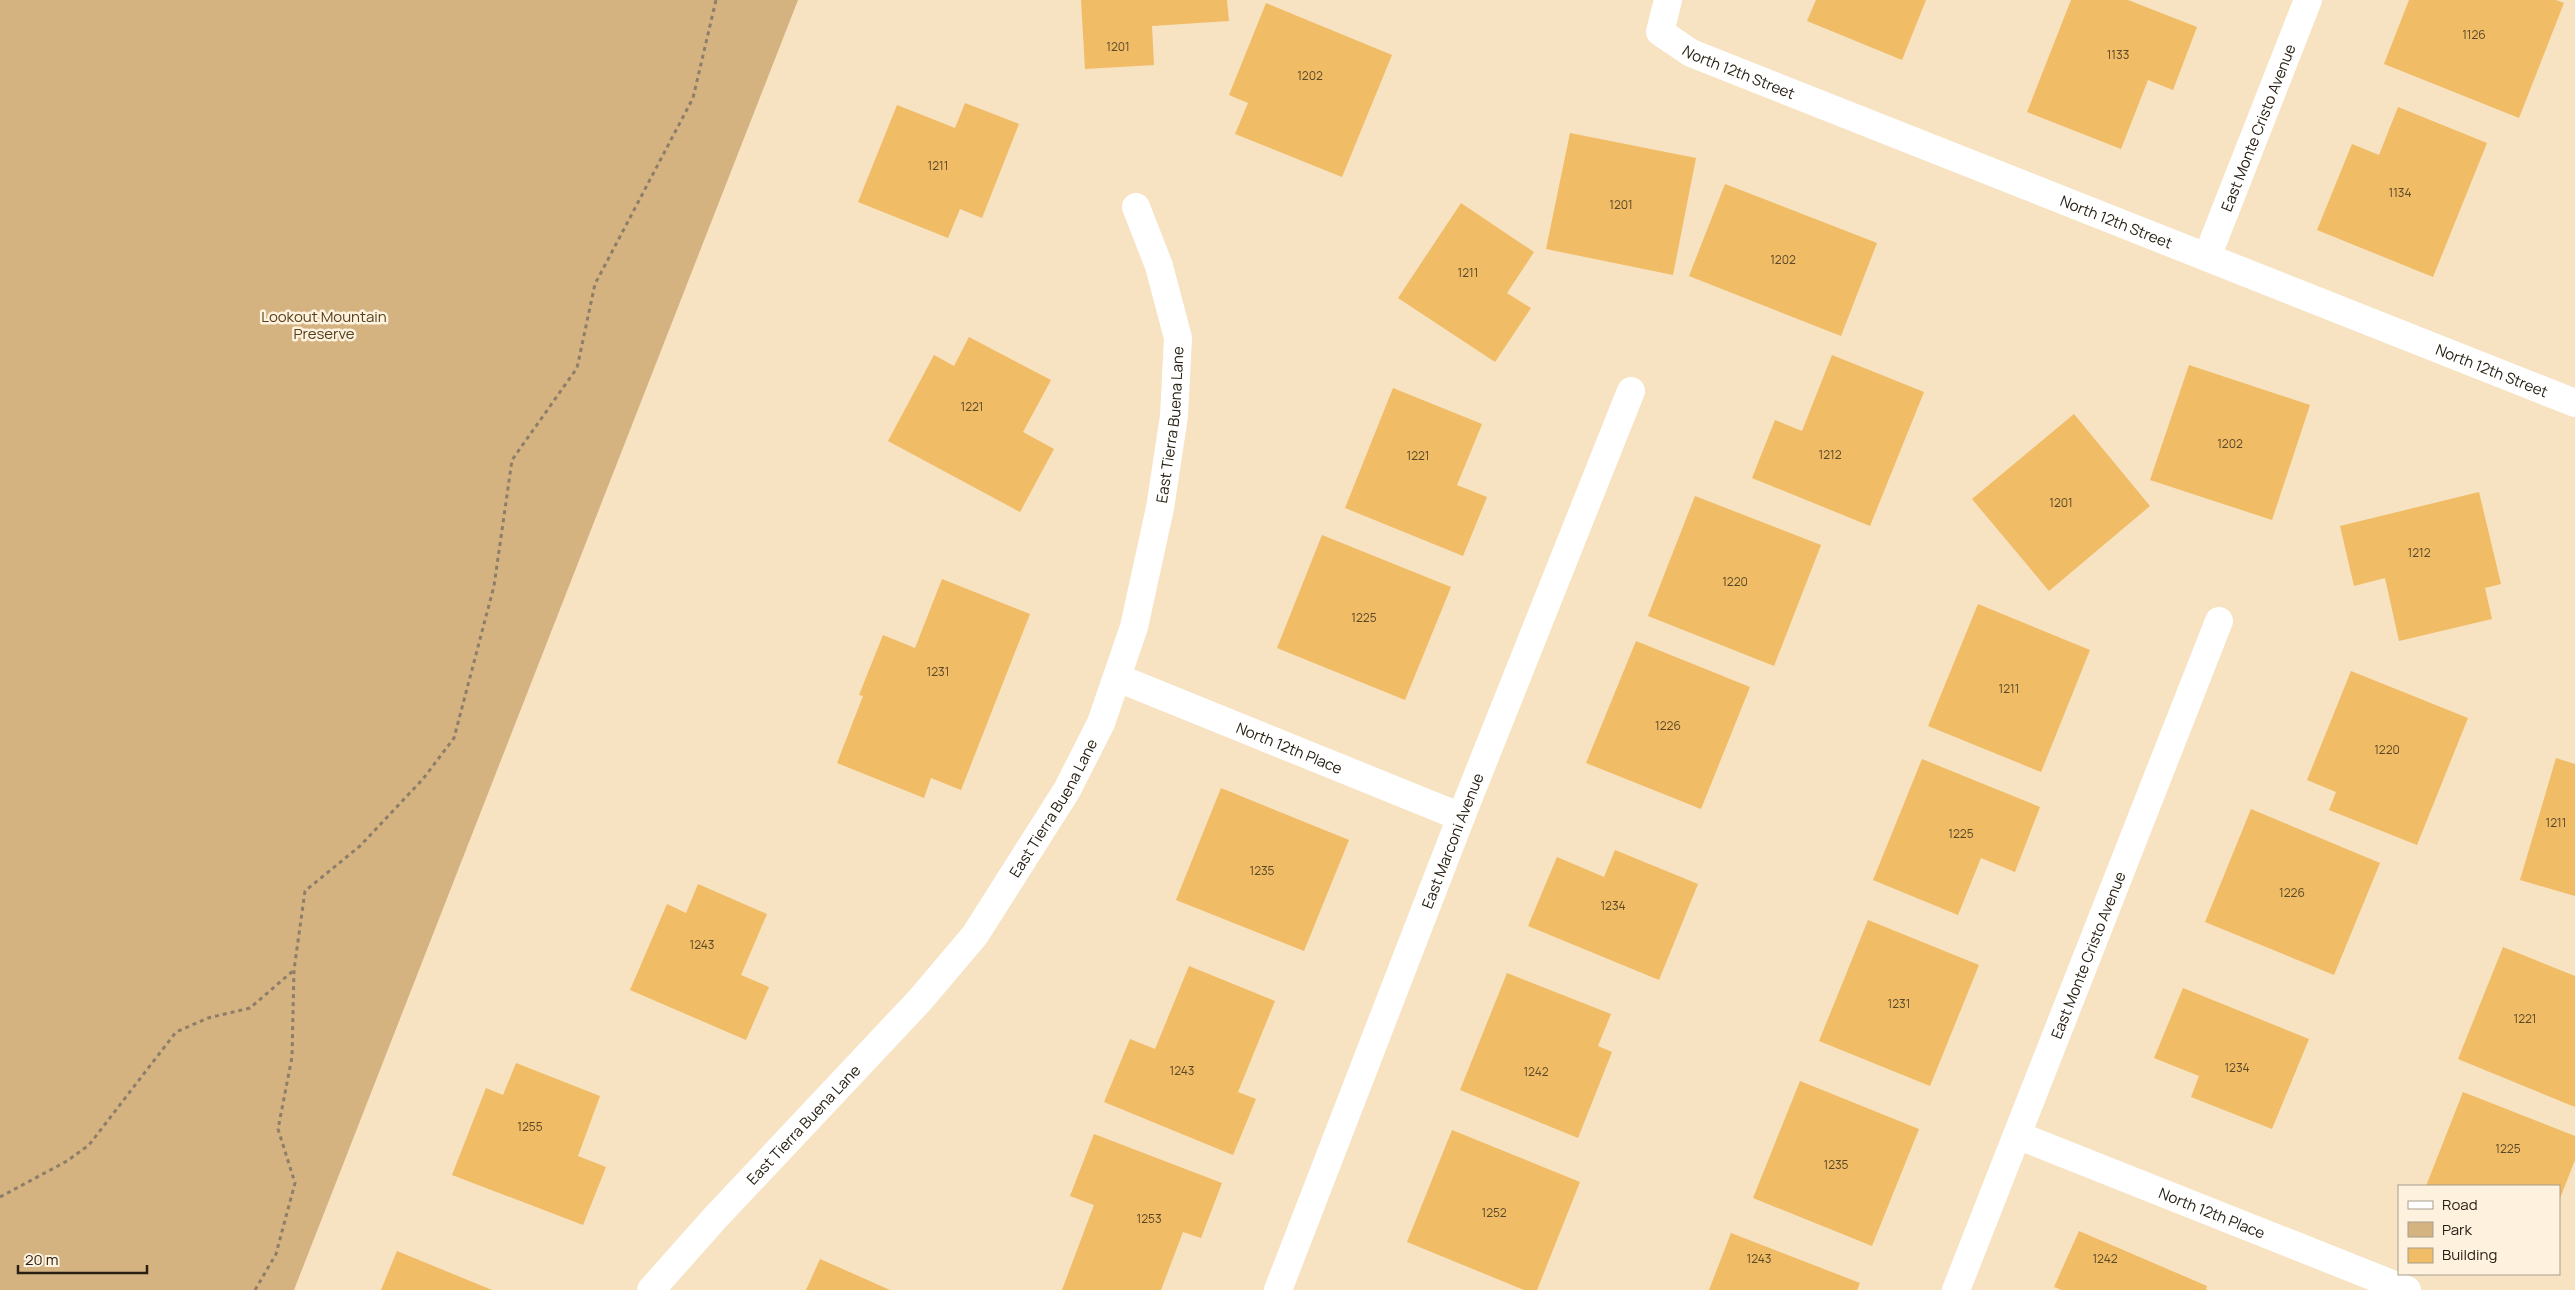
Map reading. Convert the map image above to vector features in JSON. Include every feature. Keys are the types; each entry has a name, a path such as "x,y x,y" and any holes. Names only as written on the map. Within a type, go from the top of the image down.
{"street":[{"name":"North 12th Street","path":"1668,0 1660,32 1691,53 2575,403"},
{"name":"East Monte Cristo Avenue","path":"2208,257 2308,0"},
{"name":"East Tierra Buena Lane","path":"651,1290 714,1219 920,1000 976,935 1067,790 1100,722 1118,678 1134,627 1160,508 1174,416 1178,338 1159,266 1136,207"},
{"name":"East Marconi Avenue","path":"1278,1290 1461,817 1631,391"},
{"name":"East Monte Cristo Avenue","path":"1956,1290 2219,621"},
{"name":"North 12th Place","path":"1118,678 1461,817"},
{"name":"North 12th Place","path":"2017,1135 2407,1290"}],"path":[{"path":"255,1290 276,1254 295,1182 278,1129 292,1057 294,970 305,891 360,846 423,779 454,738 494,586 512,460 577,368 595,284 693,98 716,0"},
{"path":"0,1197 67,1161 89,1145 176,1032 208,1018 250,1008 294,970"}],"green space":[{"name":"Lookout Mountain Preserve","path":"0,0 798,0 294,1290 0,1290"}],"building":[{"path":"1081,0 1227,0 1229,21 1152,26 1154,65 1085,69"},
{"path":"1816,0 1926,0 1902,60 1807,21"},
{"path":"2071,0 2128,0 2197,27 2173,90 2148,80 2121,149 2027,112"},
{"path":"2409,0 2556,0 2564,3 2519,118 2384,64"},
{"path":"1266,3 1392,55 1342,177 1235,134 1248,103 1229,95"},
{"path":"965,103 1019,124 982,218 960,209 948,238 858,202 897,105 955,128"},
{"path":"2398,107 2487,143 2433,277 2317,230 2352,144 2379,155"},
{"path":"1570,133 1696,158 1673,275 1546,249"},
{"path":"1725,184 1877,243 1841,336 1689,276"},
{"path":"1461,203 1534,252 1507,293 1531,308 1495,362 1398,298"},
{"path":"969,337 1051,380 1023,432 1054,449 1020,512 888,441 934,355 954,366"},
{"path":"1832,355 1924,392 1870,526 1752,478 1775,420 1802,431"},
{"path":"2189,365 2310,405 2272,520 2150,480"},
{"path":"1393,388 1482,424 1457,485 1487,497 1463,556 1345,508"},
{"path":"2074,414 2150,506 2049,591 1972,499"},
{"path":"2479,492 2501,584 2485,588 2492,619 2399,641 2385,578 2354,586 2340,526"},
{"path":"1695,496 1821,545 1774,666 1648,616"},
{"path":"1322,535 1451,587 1405,700 1277,648"},
{"path":"942,579 1030,614 961,790 931,778 924,798 837,763 863,696 859,695 883,635 915,648"},
{"path":"1978,604 2090,650 2041,772 1928,726"},
{"path":"1636,641 1750,687 1701,809 1586,763"},
{"path":"2351,671 2468,718 2417,845 2329,810 2336,792 2307,780"},
{"path":"2556,758 2575,764 2575,896 2520,880"},
{"path":"1922,759 2040,807 2015,872 1981,858 1958,915 1873,880"},
{"path":"1221,788 1349,840 1304,951 1176,900"},
{"path":"2251,809 2380,863 2334,975 2205,922"},
{"path":"1615,850 1698,884 1659,980 1528,926 1557,857 1604,877"},
{"path":"698,884 767,914 741,975 769,987 746,1040 630,990 667,904 686,913"},
{"path":"1868,920 1979,965 1930,1086 1819,1041"},
{"path":"2503,947 2575,976 2575,1107 2458,1059"},
{"path":"1189,966 1275,1001 1238,1092 1256,1099 1233,1155 1104,1102 1130,1039 1155,1049"},
{"path":"1507,973 1611,1014 1598,1046 1612,1052 1578,1138 1460,1090"},
{"path":"2183,988 2309,1039 2272,1129 2191,1097 2199,1076 2154,1058"},
{"path":"516,1063 600,1096 578,1156 606,1167 583,1225 452,1175 486,1088 503,1095"},
{"path":"1800,1081 1919,1129 1872,1246 1753,1198"},
{"path":"2463,1092 2575,1136 2575,1160 2560,1198 2560,1185 2426,1185"},
{"path":"1452,1130 1580,1182 1537,1290 1524,1290 1407,1242"},
{"path":"1094,1134 1222,1183 1201,1238 1183,1232 1161,1290 1062,1290 1094,1205 1070,1196"},
{"path":"2079,1231 2207,1286 2206,1290 2062,1290 2054,1287"},
{"path":"1731,1233 1860,1283 1857,1290 1709,1290"},
{"path":"397,1251 492,1290 381,1290"},
{"path":"820,1259 890,1290 806,1290"}]}
